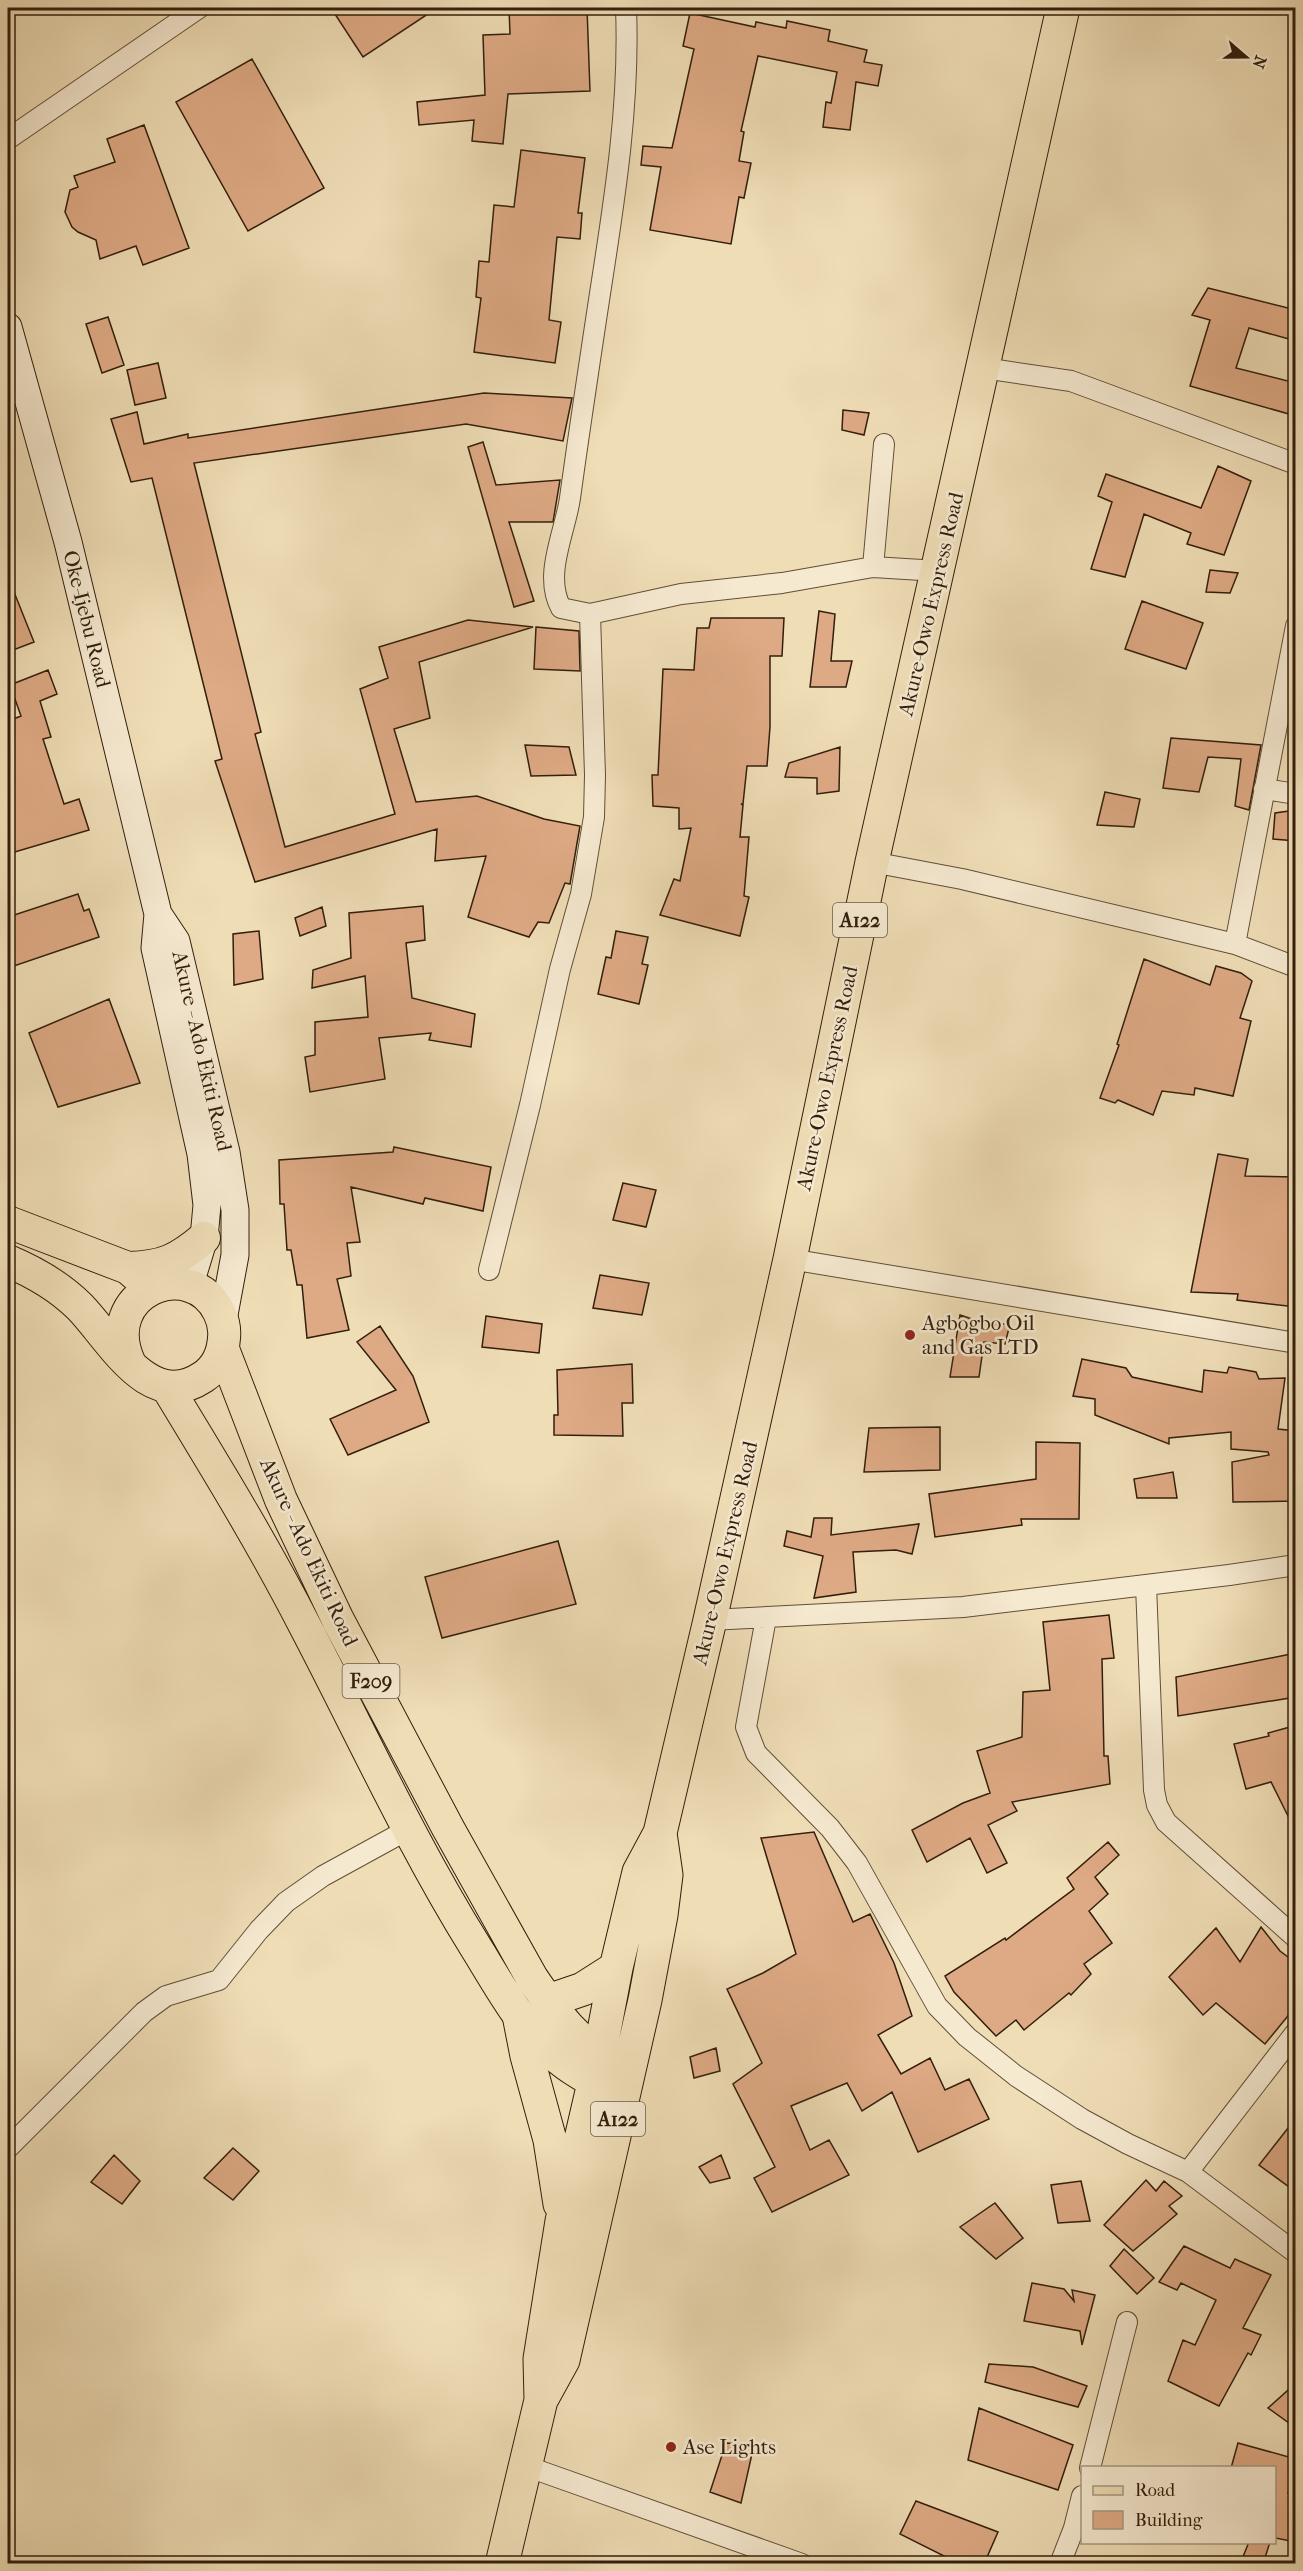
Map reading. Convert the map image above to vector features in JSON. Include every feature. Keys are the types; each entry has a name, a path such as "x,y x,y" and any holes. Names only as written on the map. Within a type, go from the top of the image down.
{"highway":[{"name":"Akure-Owo Express Road","path":"501,2564 523,2465 541,2400 563,2360 612,2075 616,1968 639,1872 660,1833 710,1620 790,1259 872,862 1063,8"},
{"name":"Akure-Owo Express Road","path":"541,2400 540,2359 562,2221 612,2075 645,2000 666,1875 660,1833"},
{"path":"548,2001 583,1989 616,1968"},
{"path":"519,2015 527,2056 550,2140 562,2221"}],"main road":[{"name":"Oke-Ijebu Road","path":"8,327 68,542 158,914"},
{"name":"Akure - Ado Ekiti Road","path":"158,914 155,948 201,1154 207,1205 204,1238 189,1287"},
{"name":"Akure - Ado Ekiti Road","path":"158,914 176,941 226,1152 235,1210 235,1255 223,1334 281,1500 338,1620 448,1828 532,1978 548,2001 612,2075"},
{"path":"8,1222 128,1268 151,1288"},
{"path":"128,1268 153,1267 170,1262 188,1252 204,1238"},
{"path":"8,1261 58,1287 79,1306 130,1364 140,1375 153,1383 167,1387 182,1387 196,1382 208,1374 217,1362 223,1334 216,1306 206,1295 179,1284 165,1284 151,1288 134,1302 123,1322 121,1336 130,1364"},
{"name":"Akure - Ado Ekiti Road","path":"167,1387 242,1509 299,1615 407,1830 455,1913 519,2015 549,2051 570,2068 612,2075"}],"street":[{"path":"8,139 199,8"},
{"path":"626,8 626,103 612,215 569,505 554,572 554,594 561,608 590,614 681,594 782,583 873,567 938,571"},
{"path":"984,368 1071,381 1296,464"},
{"path":"873,567 884,444"},
{"path":"489,1270 580,894 594,817 595,775 590,614"},
{"path":"1235,944 1296,626"},
{"path":"1264,789 1296,794"},
{"path":"872,862 962,879 1235,944 1296,967"},
{"path":"790,1259 1296,1343"},
{"path":"710,1620 963,1607 1296,1565"},
{"path":"1146,1585 1157,1805 1166,1822 1296,1938"},
{"path":"766,1618 746,1727 750,1740 756,1753 830,1828 858,1863 937,2006 967,2037 1016,2076 1082,2119 1188,2172 1296,2253"},
{"path":"8,2148 144,2012 166,1996 219,1980 259,1930 286,1902 323,1876 407,1830"},
{"path":"1188,2172 1296,2032"},
{"path":"1091,2466 1127,2322"},
{"path":"523,2465 802,2564"},
{"path":"1060,2564 1081,2503"}],"building":[{"path":"331,8 437,8 363,57"},
{"path":"509,8 587,8 590,91 508,94 503,144 472,141 474,120 419,125 417,102 485,95 483,35 510,34"},
{"path":"690,13 755,27 756,22 786,28 787,21 830,30 828,41 867,50 864,62 882,65 878,86 856,82 850,130 823,127 826,102 831,103 837,72 758,56 741,131 744,132 739,161 751,163 744,198 739,197 731,244 650,230 661,167 641,165 643,146 672,148 694,49 683,46"},
{"path":"252,59 324,188 248,231 176,102"},
{"path":"144,125 189,248 143,265 136,246 100,259 96,240 72,227 65,212 70,190 78,187 74,176 115,162 107,139"},
{"path":"521,150 585,158 578,213 582,213 580,239 557,237 549,320 561,322 555,363 474,352 481,298 476,297 479,261 489,262 494,205 514,207"},
{"path":"1208,288 1296,310 1296,341 1249,328 1236,368 1296,383 1296,394 1289,414 1190,386 1210,320 1192,315"},
{"path":"108,317 124,365 102,373 86,324"},
{"path":"158,363 166,398 135,405 127,370"},
{"path":"484,393 572,398 563,441 466,424 194,463 261,732 255,734 285,847 395,814 360,689 388,678 379,647 468,620 533,627 419,662 430,718 394,729 416,802 477,796 544,819 580,826 570,884 565,883 549,923 538,922 529,937 468,917 486,856 435,861 437,829 255,882 215,761 222,759 152,478 131,482 111,419 137,412 144,444 188,434 188,438"},
{"path":"843,410 869,413 864,435 842,430"},
{"path":"483,442 496,485 560,480 553,522 509,522 534,601 514,607 468,447"},
{"path":"1218,466 1251,481 1224,555 1187,544 1191,533 1144,514 1125,577 1091,569 1112,502 1098,496 1106,474 1201,508"},
{"path":"1210,570 1238,573 1230,593 1206,592"},
{"path":"8,577 34,642 8,652"},
{"path":"1142,601 1203,623 1186,669 1125,649"},
{"path":"819,611 835,614 831,661 852,661 846,687 810,687"},
{"path":"711,618 784,618 782,656 770,656 770,727 767,766 747,766 743,804 741,804 743,805 740,837 749,837 744,896 749,897 740,936 660,915 674,879 680,881 691,828 679,829 679,808 653,806 652,775 658,775 663,669 694,670 697,628 709,628"},
{"path":"536,627 579,631 580,671 534,669"},
{"path":"48,670 57,694 40,701 51,737 43,739 64,804 79,799 89,830 8,854 8,721 21,716 10,685"},
{"path":"1171,738 1261,745 1249,810 1235,806 1241,759 1208,757 1199,792 1163,788"},
{"path":"525,745 569,747 576,775 531,776"},
{"path":"840,747 839,791 817,794 817,778 785,777 789,763"},
{"path":"1105,792 1140,799 1134,827 1097,825"},
{"path":"1296,810 1296,841 1273,839 1275,813"},
{"path":"78,894 84,911 89,909 99,937 8,968 8,917"},
{"path":"423,906 425,940 406,943 412,998 475,1014 471,1047 429,1040 431,1033 379,1038 385,1079 310,1092 305,1057 315,1055 315,1022 368,1017 365,976 312,988 313,970 351,958 349,913"},
{"path":"322,907 326,926 300,936 295,918"},
{"path":"259,931 263,979 234,985 233,934"},
{"path":"616,931 648,937 642,964 648,965 639,1004 598,994 606,957 611,958"},
{"path":"1144,959 1210,985 1216,966 1241,973 1252,981 1240,1018 1251,1021 1233,1096 1195,1088 1194,1095 1162,1091 1153,1115 1118,1100 1115,1103 1100,1098 1119,1045 1117,1044"},
{"path":"109,999 140,1083 58,1107 29,1033"},
{"path":"394,1147 491,1167 483,1211 425,1198 423,1204 351,1187 360,1242 347,1243 351,1276 337,1279 349,1330 307,1338 302,1285 297,1285 291,1250 287,1250 284,1204 280,1204 279,1160 393,1152"},
{"path":"1218,1154 1248,1159 1245,1176 1296,1177 1292,1216 1296,1216 1296,1307 1237,1300 1238,1294 1191,1292"},
{"path":"623,1183 656,1190 646,1227 613,1220"},
{"path":"600,1275 649,1283 642,1315 593,1308"},
{"path":"960,1315 987,1324 1010,1324 1005,1344 984,1342 979,1377 950,1377"},
{"path":"486,1316 542,1324 539,1353 482,1347"},
{"path":"380,1326 413,1376 429,1422 348,1455 330,1419 396,1390 357,1342"},
{"path":"1082,1359 1126,1368 1132,1377 1202,1392 1204,1370 1227,1373 1229,1367 1256,1372 1259,1379 1285,1378 1278,1429 1296,1431 1296,1501 1233,1502 1232,1462 1269,1455 1268,1452 1231,1449 1231,1432 1169,1438 1169,1444 1095,1415 1095,1399 1073,1396"},
{"path":"632,1364 633,1403 622,1403 623,1436 554,1435 554,1415 558,1415 557,1370"},
{"path":"940,1427 940,1470 864,1472 869,1428"},
{"path":"1036,1442 1080,1443 1079,1519 1021,1519 1022,1525 935,1537 929,1494 1036,1479"},
{"path":"1173,1472 1177,1498 1137,1498 1134,1479"},
{"path":"814,1518 832,1518 831,1535 919,1524 912,1554 896,1550 853,1552 856,1592 814,1598 823,1556 784,1546 787,1531 811,1537"},
{"path":"558,1541 576,1604 442,1638 425,1577"},
{"path":"1109,1615 1114,1658 1102,1659 1104,1756 1108,1756 1110,1784 1012,1802 1017,1811 988,1825 1007,1863 987,1873 970,1838 927,1862 912,1830 963,1803 990,1793 977,1751 1022,1737 1023,1692 1050,1690 1043,1622"},
{"path":"1296,1653 1296,1697 1178,1716 1176,1677"},
{"path":"1290,1727 1296,1750 1296,1832 1271,1782 1246,1789 1234,1744 1269,1736 1268,1733"},
{"path":"814,1832 853,1922 870,1914 894,1963 912,2016 878,2035 901,2074 930,2058 945,2090 969,2079 989,2119 918,2152 892,2092 862,2111 847,2083 791,2106 810,2150 829,2140 849,2175 772,2212 754,2178 775,2167 733,2084 762,2063 727,1989 763,1973 796,1954 761,1838"},
{"path":"1108,1842 1119,1855 1095,1877 1108,1894 1089,1911 1112,1943 1084,1964 1091,1974 1071,1995 1069,1993 1024,2030 1016,2020 996,2036 954,1992 945,1976 1005,1938 1006,1940 1074,1889 1067,1878"},
{"path":"1261,1927 1280,1951 1296,1963 1296,2006 1265,2044 1216,2003 1203,2015 1169,1977 1216,1928 1240,1962"},
{"path":"716,2048 720,2071 694,2078 690,2057"},
{"path":"1296,2118 1296,2192 1259,2165"},
{"path":"233,2148 259,2171 233,2200 204,2178"},
{"path":"114,2155 140,2181 122,2204 91,2182"},
{"path":"721,2155 730,2178 710,2183 699,2167"},
{"path":"1146,2180 1156,2191 1164,2181 1182,2196 1169,2206 1177,2214 1133,2251 1104,2225"},
{"path":"1081,2181 1090,2221 1058,2223 1051,2185"},
{"path":"995,2203 1023,2238 996,2259 960,2227"},
{"path":"1184,2246 1230,2268 1235,2259 1271,2275 1243,2328 1261,2335 1251,2355 1248,2353 1219,2406 1168,2381 1183,2340 1195,2345 1216,2300 1181,2283 1177,2290 1159,2282"},
{"path":"1124,2249 1154,2278 1137,2294 1110,2266"},
{"path":"1032,2283 1064,2289 1074,2301 1072,2290 1095,2295 1082,2345 1080,2331 1024,2321"},
{"path":"989,2364 1033,2367 1087,2386 1078,2407 985,2382"},
{"path":"1296,2383 1296,2428 1268,2408"},
{"path":"979,2408 1073,2445 1058,2490 968,2460"},
{"path":"726,2443 754,2445 741,2503 710,2492"},
{"path":"1238,2443 1296,2459 1296,2471 1288,2493 1296,2494 1296,2542 1276,2538 1276,2466 1232,2466"},
{"path":"916,2501 998,2532 984,2564 960,2564 900,2534"},
{"path":"1248,2544 1269,2544 1263,2564 1240,2564"}],"place":[{"name":"Agbogbo Oil and Gas LTD","path":"910,1335"},
{"name":"Ase Lights","path":"671,2447"}]}
